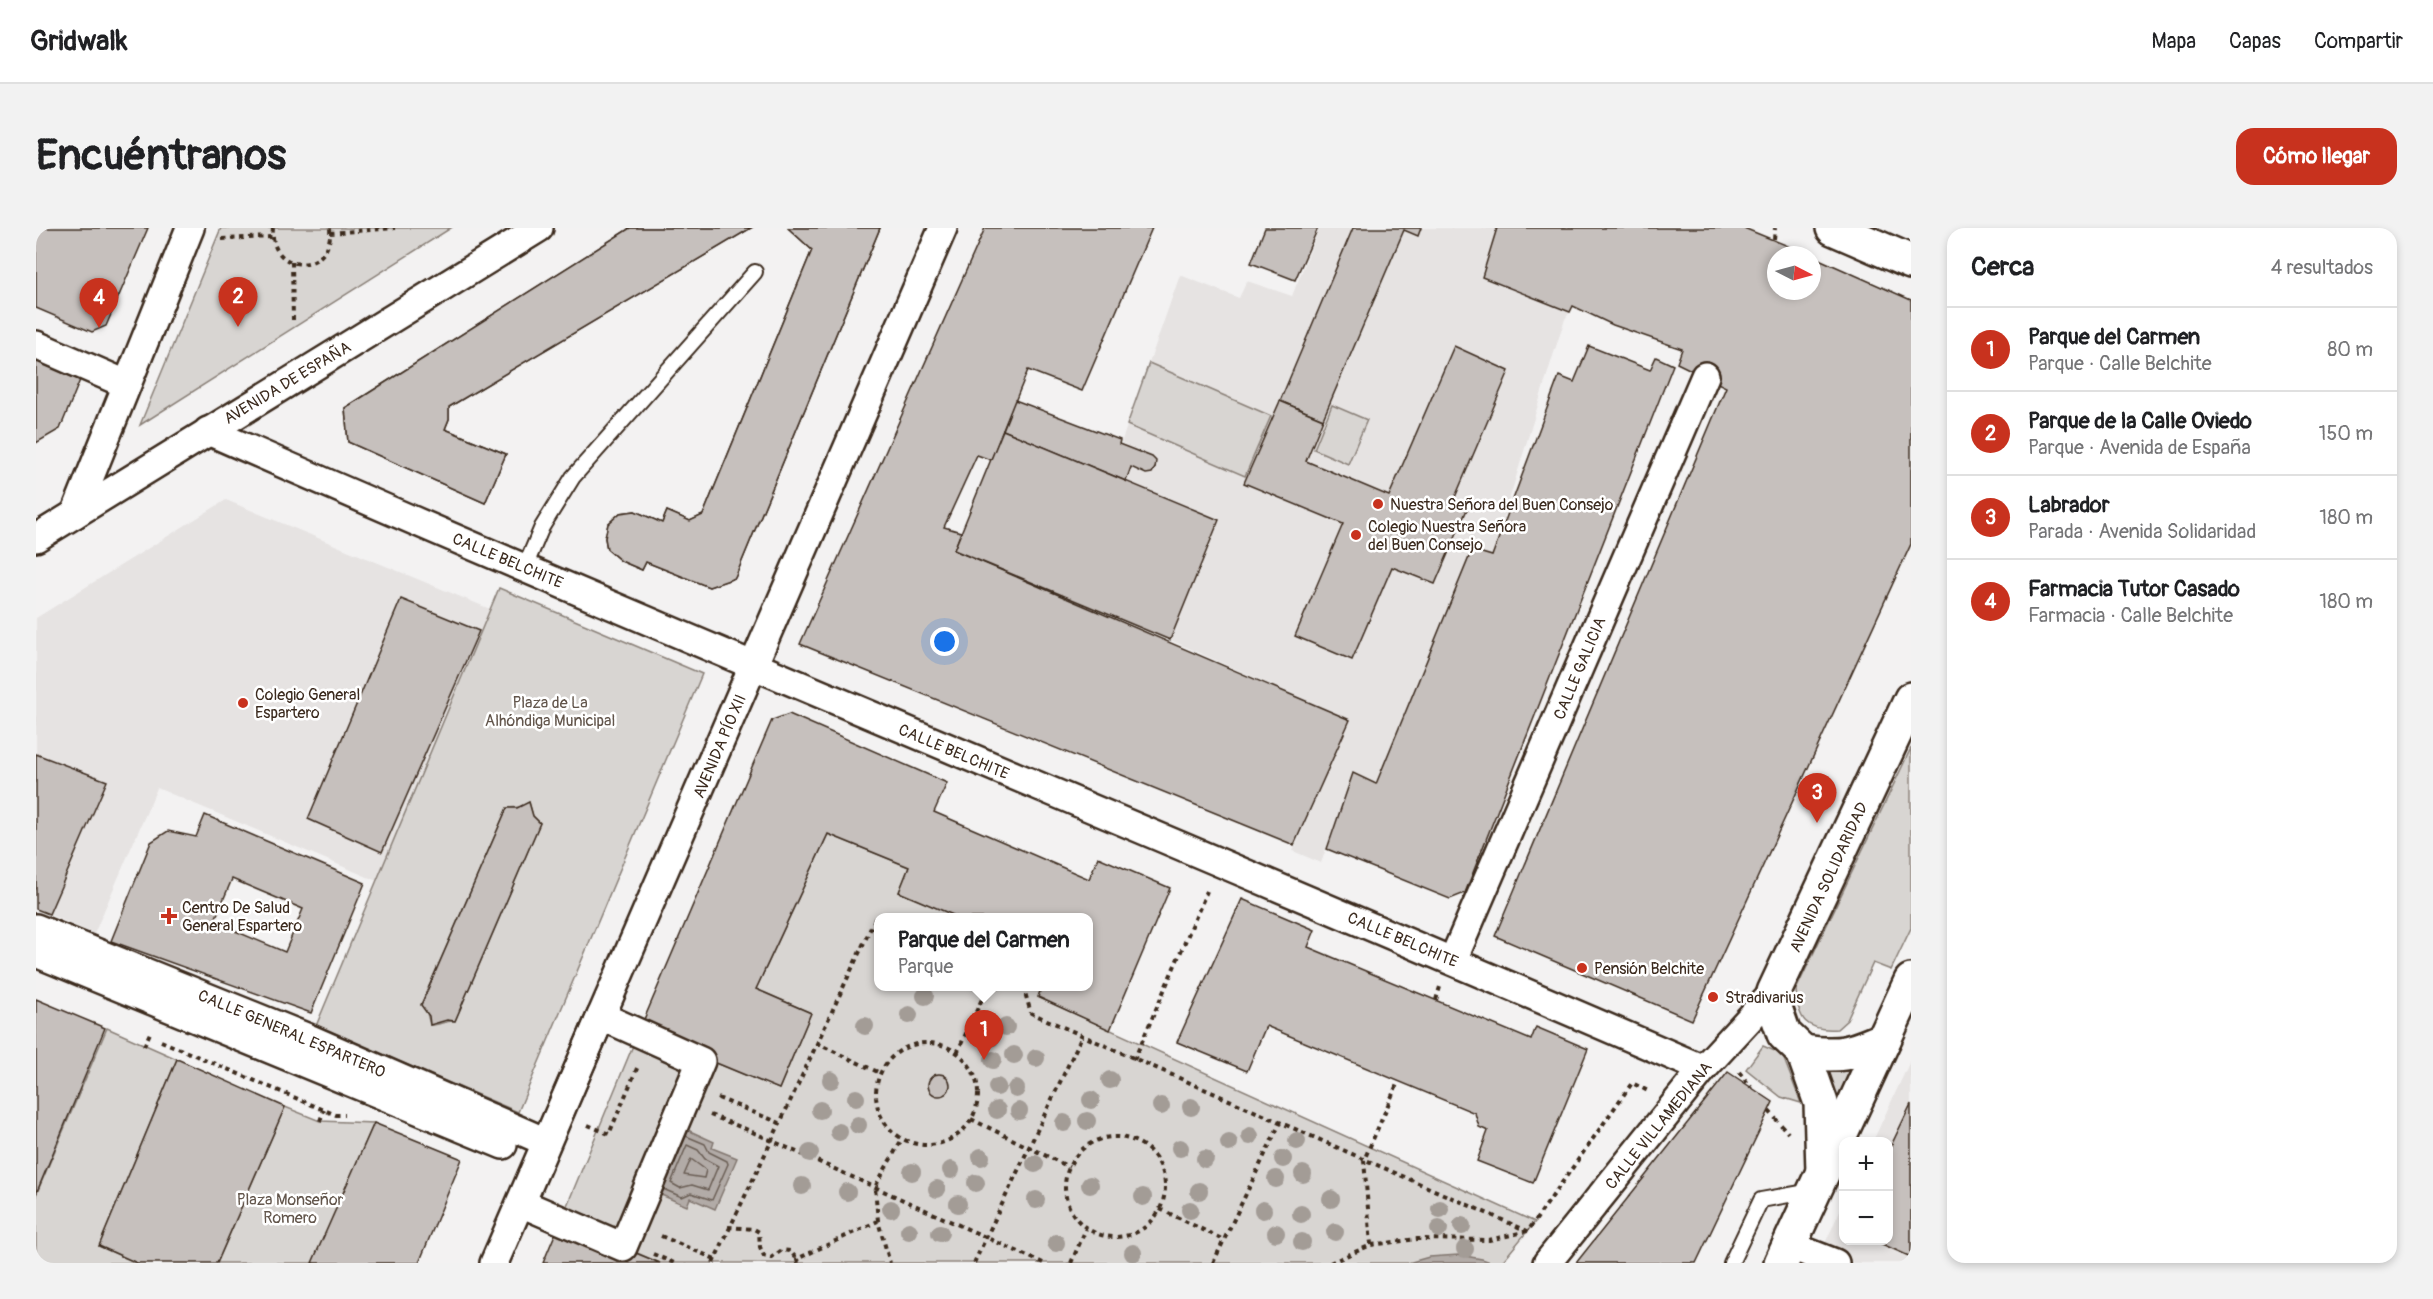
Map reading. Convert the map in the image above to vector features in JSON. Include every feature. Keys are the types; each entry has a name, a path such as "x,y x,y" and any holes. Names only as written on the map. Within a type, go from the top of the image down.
{"main road":[{"path":"1833,228 1911,262"},
{"name":"AVENIDA SOLIDARIDAD","path":"1774,992 1911,699"},
{"path":"1785,1254 1911,981"},
{"path":"1774,992 1776,1011 1784,1034 1803,1052 1821,1103 1818,1181"},
{"path":"1803,1052 1832,1056 1856,1051 1884,1039"}],"street":[{"path":"75,514 190,228"},
{"name":"AVENIDA DE ESPAÑA","path":"36,538 539,228"},
{"name":"AVENIDA PÍO XII","path":"494,1263 943,228"},
{"path":"36,345 126,384"},
{"name":"CALLE GALICIA","path":"1453,960 1705,376"},
{"name":"CALLE BELCHITE","path":"208,431 754,667 1453,960 1703,1069"},
{"name":"CALLE GENERAL ESPARTERO","path":"36,928 306,1037 546,1142"},
{"path":"36,953 503,1145"},
{"name":"CALLE VILLAMEDIANA","path":"1547,1263 1703,1069 1774,992"},
{"path":"560,1113 521,1203 623,1247 701,1061 602,1016"},
{"path":"1785,1254 1835,1263"}],"lane":[{"path":"525,567 542,527 573,477 755,272"},
{"path":"1731,1263 1761,1200 1818,1181"}],"path":[{"path":"273,228 272,237 280,255 292,262 307,264 323,255 328,247 330,230 395,228"},
{"path":"1774,239 1775,228"},
{"path":"222,239 272,237"},
{"path":"292,262 293,320"},
{"path":"1134,1060 1220,863"},
{"path":"632,1224 714,1261 874,919"},
{"path":"957,1053 986,991"},
{"path":"1024,991 1031,1013 1528,1231"},
{"path":"974,1263 1082,1036"},
{"path":"816,1043 880,1073"},
{"path":"928,1043 943,1046 957,1053 975,1076 978,1090 977,1105 962,1132 941,1143 917,1145 902,1139 890,1130 881,1118 876,1103 876,1088 880,1073 888,1060 900,1051 914,1045 928,1043"},
{"path":"560,1113 609,1134 639,1064 686,1095 771,1141 1043,1263"},
{"path":"1371,1245 1364,1160 1398,1082"},
{"path":"1330,1263 1371,1245 1417,1239 1489,1240 1528,1231 1632,1083 1674,1104"},
{"path":"686,1095 780,1122"},
{"path":"971,1119 1069,1167"},
{"path":"1213,1263 1280,1123"},
{"path":"1107,1137 1129,1139 1145,1147 1157,1159 1164,1175 1165,1193 1160,1209 1152,1221 1139,1232 1122,1237 1102,1237 1086,1229 1073,1216 1066,1201 1065,1183 1069,1167 1077,1155 1090,1143 1107,1137"},
{"path":"890,1263 878,1221 875,1187 902,1139"},
{"path":"1160,1209 1224,1240"},
{"path":"728,1227 754,1229 759,1232 760,1247 764,1256 771,1258 782,1250 790,1251 797,1261 878,1221"},
{"path":"1071,1263 1086,1229"}],"shaded area":[{"name":"Colegio Nuestra Señora del Buen Consejo","path":"1319,228 1497,228 1482,277 1570,312 1565,319 1552,359 1492,556 1376,784 1353,774 1321,863 1293,851 1350,720 1170,640 1219,520 1126,481 1131,467 1156,461 1121,443 1180,275 1239,298 1247,281 1292,296"},
{"name":"Colegio General Espartero","path":"226,500 490,609 377,881 157,788 94,934 36,909 36,618"},
{"path":"1911,1059 1911,1263 1816,1263 1839,1213 1839,1245 1893,1245 1893,1137 1875,1137"}],"green space":[{"path":"221,228 451,228 140,425"},
{"path":"1149,363 1271,416 1245,476 1127,425"},
{"path":"1332,405 1367,420 1348,464 1314,449"},
{"name":"Plaza de La Alhóndiga Municipal","path":"499,588 702,674 518,1112 316,1026","holes":["529,802 533,816 540,823 455,1021 430,1025 427,1013 421,1005 507,808 521,807"]},
{"path":"1911,748 1911,928 1891,970 1873,963 1847,1020 1837,1029 1818,1028 1806,1022 1802,1016 1796,990"},
{"path":"828,834 909,867 899,892 950,913 874,913 874,991 1040,991 1038,997 1535,1222 1501,1263 660,1263 561,1220 639,1031 779,1089 811,1013 756,989"},
{"path":"107,1028 177,1059 99,1246 137,1263 36,1263 36,1195"},
{"path":"1763,1046 1782,1054 1801,1103 1781,1097 1746,1069"},
{"path":"1854,1062 1833,1116 1819,1066"},
{"name":"Plaza Monseñor Romero","path":"285,1107 320,1121 374,1123 314,1263 217,1263"}],"water":[{"path":"679,1126 714,1142 712,1148 737,1158 715,1209 690,1198 687,1206 652,1191"},
{"path":"1459,1255 1493,1263 1408,1263 1429,1257"}],"building":[{"path":"36,228 148,228 106,326 92,332 36,308"},
{"path":"630,228 751,228 449,407 449,419 445,429 506,454 485,503 348,442 345,408"},
{"path":"630,228 751,228 449,407 449,419 445,429 506,454 485,503 348,442 345,408"},
{"path":"788,228 880,228 735,578 709,587 646,562 642,570 621,561 607,549 605,538 608,524 620,513 635,511 662,523 667,511 690,521 703,515 812,250"},
{"path":"788,228 880,228 735,578 709,587 646,562 642,570 621,561 607,549 605,538 608,524 620,513 635,511 662,523 667,511 690,521 703,515 812,250"},
{"path":"985,228 1152,228 1082,391 1028,370 991,460 977,455 944,527 961,532 954,550 1350,720 1294,845 800,644"},
{"path":"1265,228 1318,228 1295,280 1251,263"},
{"path":"1353,228 1421,228 1418,236 1404,230 1323,419 1280,401"},
{"path":"1497,228 1744,228 1788,246 1767,246 1767,300 1821,300 1821,260 1911,300 1911,544 1692,1020 1495,936 1726,387 1677,363 1682,349 1613,325 1573,306 1570,312 1482,277"},
{"name":"Nuestra Señora del Buen Consejo","path":"1454,346 1509,371 1453,502 1468,507 1435,584 1392,567 1352,660 1295,636 1343,524 1244,483 1280,401 1323,419 1306,461 1389,496"},
{"path":"1589,346 1650,370 1656,357 1673,365 1465,893 1450,899 1327,849 1353,773 1376,784 1472,550 1492,556 1559,376 1574,382"},
{"path":"36,361 80,380 60,429 36,443"},
{"path":"1015,400 1120,440 1119,444 1152,457 1156,461 1155,468 1152,473 1146,474 1131,467 1126,481 1003,430"},
{"path":"1003,430 1219,520 1170,640 954,550"},
{"path":"401,599 479,631 382,852 308,819"},
{"path":"789,714 947,783 934,812 1089,879 1098,857 1170,888 1110,1030 1038,997 1040,991 1093,991 1093,913 948,913 899,892 909,867 828,834 756,989 811,1013 779,1089 639,1031 772,720"},
{"path":"36,754 107,781 49,914 36,909"},
{"path":"529,802 533,816 540,823 455,1021 447,1020 430,1025 429,1016 421,1005 507,808 517,808"},
{"name":"Centro De Salud General Espartero","path":"205,815 365,883 311,1013 111,941 151,842 168,831 196,837","holes":["232,879 303,909 285,952 214,922"]},
{"path":"1242,899 1315,930 1308,947 1531,1040 1536,1027 1588,1049 1533,1183 1477,1161 1488,1131 1479,1127 1475,1113 1266,1026 1247,1071 1177,1042"},
{"path":"36,999 105,1028 36,1194"},
{"path":"177,1059 285,1107 217,1263 137,1263 99,1246"},
{"path":"1728,1072 1773,1102 1696,1263 1576,1263"},
{"path":"939,1074 947,1077 950,1085 947,1093 939,1096 931,1093 928,1085 931,1077"},
{"path":"1911,1104 1911,1257 1884,1245 1893,1245 1893,1142"},
{"path":"374,1123 462,1159 419,1263 312,1263"},
{"path":"561,1220 631,1251 660,1263 543,1263"}],"place":[{"name":"Parque de la Calle Oviedo","path":"238,327"},
{"name":"Farmacia Tutor Casado","path":"99,328"},
{"name":"Nuestra Señora del Buen Consejo","path":"1378,504"},
{"name":"Colegio Nuestra Señora del Buen Consejo","path":"1356,535"},
{"name":"Colegio General Espartero","path":"243,703"},
{"name":"Labrador","path":"1817,823"},
{"name":"Centro De Salud General Espartero","path":"169,916"},
{"name":"Pensión Belchite","path":"1582,968"},
{"name":"Stradivarius","path":"1713,997"},
{"name":"Parque del Carmen","path":"984,1060"}]}
